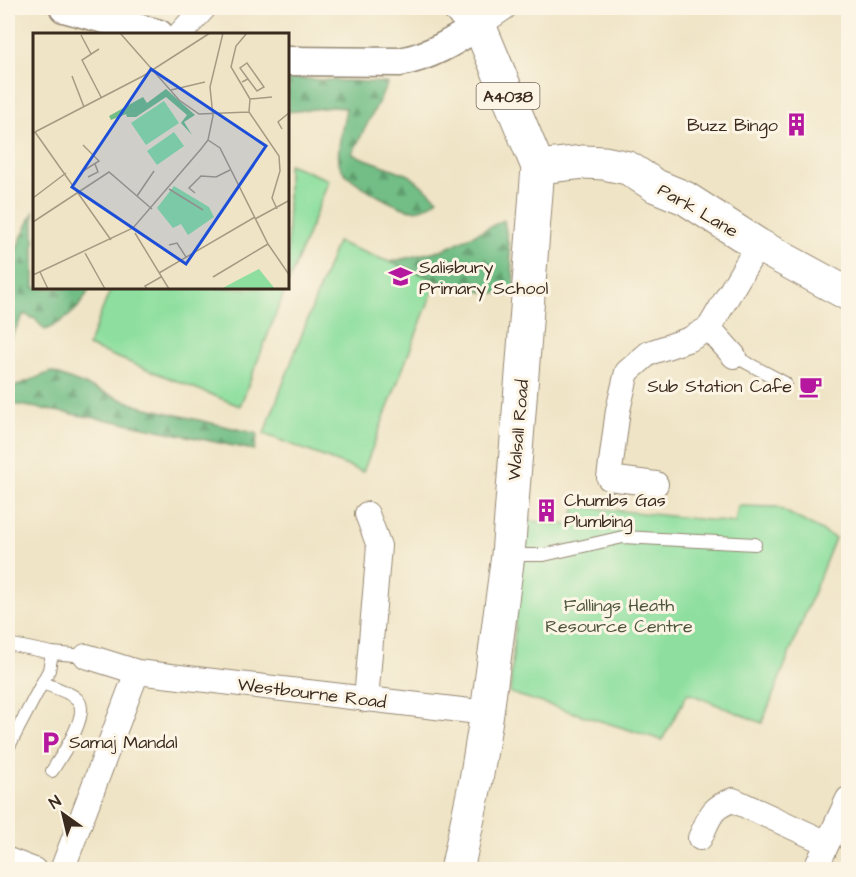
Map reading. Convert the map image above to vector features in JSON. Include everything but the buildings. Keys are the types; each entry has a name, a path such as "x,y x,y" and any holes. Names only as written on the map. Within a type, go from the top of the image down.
{"main road":[{"name":"Walsall Road","path":"457,870 487,713 507,555 538,167 481,13"},
{"name":"Park Lane","path":"538,167 584,162 628,168 656,186 685,198 758,245 849,294"}],"street":[{"path":"64,8 155,33"},
{"path":"181,33 204,8"},
{"path":"290,61 400,62 416,59 442,49 481,13"},
{"path":"656,484 609,478 618,410 627,372 649,353 690,339 709,328 758,245"},
{"path":"709,328 734,356"},
{"path":"366,700 379,546 367,514"},
{"name":"Westbourne Road","path":"86,656 137,672 487,713"},
{"path":"62,870 137,672"},
{"path":"815,870 849,799"},
{"path":"700,838 713,810 733,800 827,843"},
{"path":"8,860 34,870"}],"lane":[{"path":"734,356 785,383"},
{"path":"507,555 544,555 623,537 755,544"},
{"path":"8,644 52,653 86,656"},
{"path":"8,748 49,670 52,653"},
{"path":"42,683 70,694 79,701 82,710 79,723 52,771"}],"green space":[{"path":"290,78 388,83 352,154 409,175 438,199 430,205 413,210 396,205 374,194 353,180 341,168 339,162 339,147 346,108 332,107 290,112"},
{"path":"290,165 329,180 290,279"},
{"path":"33,213 33,290 88,290 72,314 45,330 35,319 24,314 8,343 8,266"},
{"path":"504,220 517,296 447,287 437,280 390,262 445,249"},
{"path":"337,242 437,280 363,472 264,434"},
{"path":"110,290 285,290 240,406 88,346"},
{"path":"51,372 139,406 258,434 254,450 125,423 8,403 8,389"},
{"name":"Fallings Heath Resource Centre","path":"576,506 735,523 738,506 777,507 835,538 762,723 688,693 662,740 510,693 523,520 570,525"}],"place":[{"name":"Buzz Bingo","path":"796,125"},
{"name":"Salisbury Primary School","path":"401,277"},
{"name":"Sub Station Cafe","path":"810,386"},
{"name":"Chumbs Gas Plumbing","path":"546,510"},
{"name":"Samaj Mandal","path":"51,742"}]}
